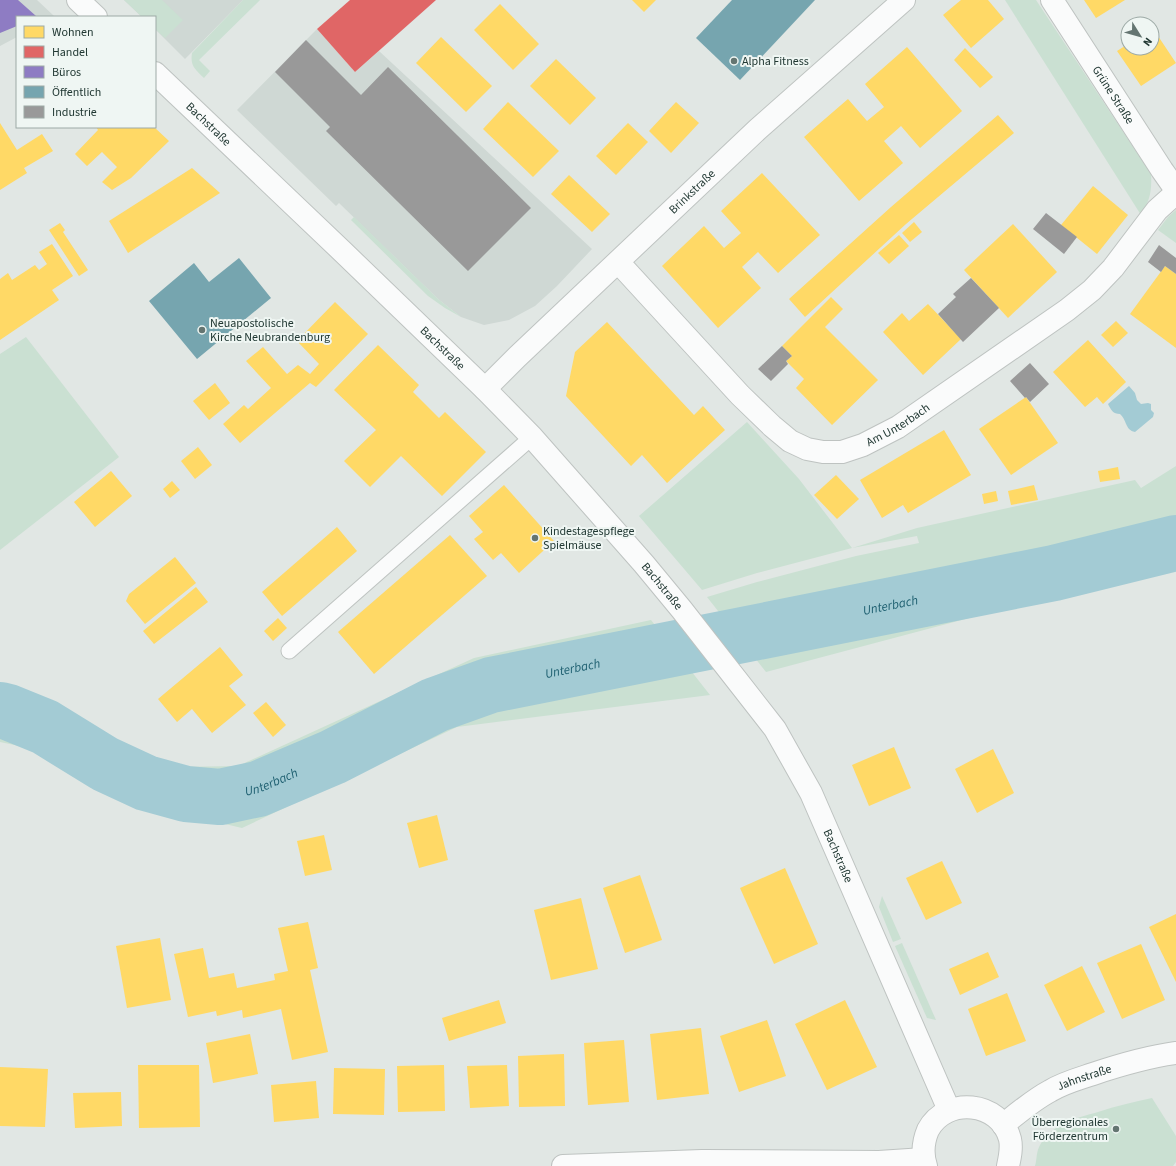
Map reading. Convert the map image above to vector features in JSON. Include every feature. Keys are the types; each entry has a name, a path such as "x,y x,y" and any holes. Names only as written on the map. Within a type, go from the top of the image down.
{"street":[{"path":"78,0 95,16"},
{"name":"Brinkstraße","path":"485,389 758,129 904,0"},
{"name":"Grüne Straße","path":"1052,0 1176,190"},
{"name":"Bachstraße","path":"156,74 485,389 532,437 644,564 739,683 774,729 811,793 949,1110"},
{"name":"Am Unterbach","path":"618,262 740,395 772,426 790,441 807,450 842,452 863,445 898,427 1067,310 1092,290 1113,268 1157,210 1176,193"},
{"name":"Jahnstraße","path":"1003,1125 1045,1094 1067,1082 1120,1065 1176,1053"},
{"path":"563,1166 702,1161 925,1162 923,1147 926,1135 931,1125 939,1116 949,1110 964,1106 979,1108 992,1114 1003,1125 1010,1138 1011,1154 1008,1166"}],"lane":[{"path":"289,651 532,437"}],"shaded area":[{"path":"0,0 37,0 54,16 16,16 16,38 0,46"},
{"path":"124,0 243,0 185,59 156,30 156,16 141,16"},
{"path":"317,29 355,72 379,51 592,249 557,286 535,306 509,320 484,325 461,317 438,299 339,203 336,206 237,110"}],"green space":[{"path":"124,0 162,0 183,20 165,38 156,30 156,16 141,16"},
{"path":"243,0 260,0 199,60 210,71 204,78 196,70 193,64 192,53"},
{"path":"1005,0 1036,0 1151,174 1150,195 1141,215"},
{"path":"1176,210 1176,243 1158,230 1168,217"},
{"path":"354,217 438,299 461,317 428,296 351,220"},
{"path":"26,337 119,457 0,550 0,354"},
{"path":"747,422 799,479 852,548 757,573 702,590 639,516"},
{"path":"1176,466 1176,563 766,672 707,597 856,556 919,543 917,536 852,548 917,528 1135,480 1141,488"},
{"path":"651,620 710,695 457,727 242,828 140,804 34,749 0,742 0,685 44,699 110,740 174,767 238,766 474,658"},
{"path":"882,896 901,939 893,942 879,907"},
{"path":"902,943 936,1020 927,1018 895,946"},
{"name":"Überregionales Förderzentrum","path":"1152,1098 1176,1136 1176,1162 1173,1166 1035,1166 1040,1145 1051,1132 1058,1127 1081,1117"}],"water":[{"path":"1129,386 1141,404 1151,404 1151,410 1154,413 1153,417 1135,432 1129,429 1122,416 1112,411 1108,404"}],"building: Wohnen":[{"path":"632,0 656,0 644,12"},
{"path":"961,0 988,0 1004,19 971,48 943,15"},
{"path":"1084,0 1125,0 1096,18"},
{"path":"500,4 539,44 513,70 474,30"},
{"path":"441,37 492,86 466,112 416,63"},
{"path":"1160,39 1176,63 1141,86 1120,56 1160,56"},
{"path":"907,47 962,111 920,148 901,126 884,141 903,163 859,201 804,137 848,99 867,121 884,107 865,84"},
{"path":"965,48 993,77 980,88 954,60"},
{"path":"556,59 596,98 570,125 530,86"},
{"path":"508,102 559,151 533,177 483,129"},
{"path":"676,102 699,123 671,153 649,131"},
{"path":"998,115 1014,133 906,224 805,317 789,299 891,207"},
{"path":"0,123 17,150 42,134 53,151 24,168 27,173 0,190"},
{"path":"628,123 648,142 616,175 596,156"},
{"path":"97,128 155,128 169,141 131,178 112,190 102,182 117,167 102,152 87,166 75,154 98,130"},
{"path":"192,168 220,193 128,253 109,221"},
{"path":"762,173 820,235 778,273 758,252 742,267 761,288 718,328 662,266 704,226 724,248 741,233 721,211"},
{"path":"569,175 610,214 592,232 551,194"},
{"path":"1093,186 1128,215 1097,254 1061,225"},
{"path":"914,222 922,232 910,242 902,233"},
{"path":"60,223 65,230 63,232 88,270 79,276 49,230"},
{"path":"1013,224 1057,272 1008,318 964,270"},
{"path":"899,235 909,246 889,264 878,253"},
{"path":"52,244 73,276 52,290 59,300 0,340 0,279 8,273 12,280 35,265 39,270 47,264 39,252"},
{"path":"1165,266 1176,274 1176,348 1130,314"},
{"path":"831,297 843,309 825,327 878,380 832,425 796,388 804,379 786,361 792,356 782,346"},
{"path":"335,302 368,334 316,387 310,383 240,443 223,424 244,405 248,409 271,388 246,361 263,347 287,374 298,365 310,374 319,364 297,341"},
{"path":"928,304 961,339 923,375 883,332 902,313 909,321"},
{"path":"1116,321 1128,333 1113,347 1101,335"},
{"path":"607,322 694,415 703,406 725,430 667,483 642,455 631,466 566,396 575,352"},
{"path":"1088,340 1126,382 1103,404 1097,397 1085,407 1053,372"},
{"path":"378,345 419,385 413,392 439,418 445,412 486,452 442,496 401,456 370,487 344,461 376,430 334,390"},
{"path":"215,383 230,403 209,420 193,401"},
{"path":"1026,397 1058,443 1011,475 979,429"},
{"path":"944,430 971,475 908,513 903,505 882,518 860,480"},
{"path":"198,447 212,465 195,479 181,461"},
{"path":"1118,467 1120,479 1100,482 1098,471"},
{"path":"111,471 132,496 95,527 74,502"},
{"path":"836,475 859,499 837,519 814,495"},
{"path":"172,481 180,490 170,498 163,489"},
{"path":"504,485 554,541 519,573 501,553 493,560 474,539 483,532 469,516"},
{"path":"1034,485 1038,500 1011,505 1008,491"},
{"path":"996,491 998,501 984,504 982,494"},
{"path":"337,527 357,551 282,616 262,592"},
{"path":"450,535 487,576 374,674 338,632"},
{"path":"175,557 196,583 145,624 126,601 129,594"},
{"path":"196,587 208,602 154,644 143,631"},
{"path":"278,618 287,628 273,641 264,631"},
{"path":"220,647 243,675 229,686 246,705 212,733 192,709 177,722 158,699"},
{"path":"266,702 286,725 273,737 253,713"},
{"path":"894,747 911,788 869,806 852,765"},
{"path":"993,749 1014,793 977,813 955,769"},
{"path":"437,815 448,860 419,868 407,823"},
{"path":"324,835 332,870 305,876 297,841"},
{"path":"942,861 962,903 926,920 906,878"},
{"path":"785,868 818,944 774,964 740,888"},
{"path":"640,875 662,940 625,953 603,888"},
{"path":"581,898 598,969 551,980 534,910"},
{"path":"1176,914 1176,982 1149,927"},
{"path":"308,922 318,968 310,970 328,1052 292,1060 281,1009 243,1018 242,1010 217,1016 216,1011 188,1017 174,954 203,948 209,978 234,973 237,988 275,980 274,974 288,971 278,928"},
{"path":"160,938 171,1000 127,1008 116,946"},
{"path":"1141,944 1165,1000 1122,1019 1097,963"},
{"path":"988,952 999,977 960,995 949,969"},
{"path":"1082,966 1105,1012 1067,1031 1044,985"},
{"path":"1007,993 1026,1041 986,1056 968,1009"},
{"path":"499,1000 506,1023 449,1041 442,1018"},
{"path":"845,1000 877,1067 827,1090 795,1024"},
{"path":"767,1020 786,1076 739,1092 720,1036"},
{"path":"701,1028 709,1094 657,1100 650,1034"},
{"path":"250,1034 258,1074 213,1083 206,1043"},
{"path":"624,1040 629,1102 588,1105 584,1043"},
{"path":"564,1054 565,1106 519,1107 518,1056"},
{"path":"138,1065 199,1065 200,1127 139,1128"},
{"path":"444,1065 445,1111 398,1112 397,1066"},
{"path":"507,1065 509,1106 470,1108 467,1066"},
{"path":"0,1067 48,1069 45,1127 0,1126"},
{"path":"334,1068 385,1069 384,1115 333,1114"},
{"path":"316,1081 319,1118 274,1122 271,1085"},
{"path":"121,1092 122,1126 75,1128 73,1093"}],"building: Handel":[{"path":"350,0 436,0 355,72 317,29"}],"building: Büros":[{"path":"0,0 18,0 36,16 16,16 16,26 0,33"}],"building: Öffentlich":[{"path":"732,0 815,0 740,80 696,38"},
{"name":"Neuapostolische Kirche Neubrandenburg","path":"239,258 271,298 197,359 149,301 194,263 209,282"}],"building: Industrie":[{"path":"306,40 361,95 388,67 531,208 468,271 326,131 330,127 275,72"},
{"path":"1046,213 1077,237 1064,254 1033,229"},
{"path":"1159,245 1176,258 1176,274 1165,266 1161,272 1148,262"},
{"path":"971,278 999,308 963,342 938,314 956,297 953,294"},
{"path":"782,346 792,356 786,361 788,364 771,381 758,369"},
{"path":"1030,363 1049,384 1030,402 1010,381"}],"waterway":[{"name":"Unterbach","path":"0,710 45,727 105,764 146,783 186,794 220,797 258,789 333,757 435,705 491,685 1054,573 1176,543"}],"place":[{"name":"Alpha Fitness","path":"734,61"},
{"name":"Neuapostolische Kirche Neubrandenburg","path":"202,330"},
{"name":"Kindestagespflege Spielmäuse","path":"535,538"},
{"name":"Überregionales Förderzentrum","path":"1116,1129"}]}
